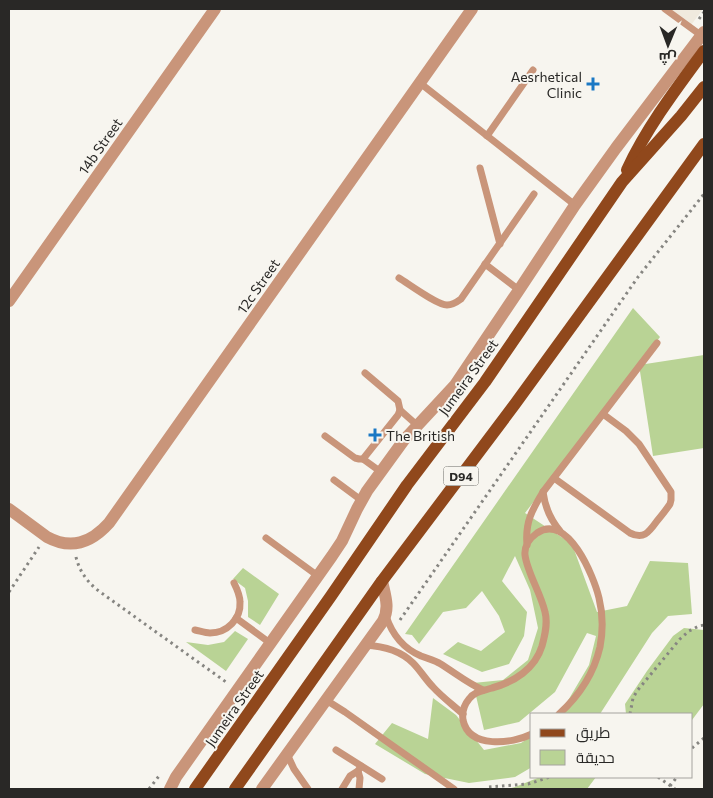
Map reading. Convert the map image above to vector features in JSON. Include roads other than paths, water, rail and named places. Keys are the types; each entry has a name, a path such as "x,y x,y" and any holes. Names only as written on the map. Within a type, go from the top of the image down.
{"main road":[{"path":"622,182 658,114 704,51"},
{"name":"Jumeira Street","path":"195,789 408,485 485,382 622,182 681,116 704,87"},
{"name":"D94","path":"235,789 382,581 515,404 704,144"},
{"path":"690,164 704,150"}],"street":[{"name":"14b Street","path":"9,301 215,9"},
{"name":"12c Street","path":"9,509 47,537 63,543 73,544 87,541 99,534 109,523 472,9"},
{"path":"170,789 176,777 342,541 361,500 404,440 455,385 574,205 703,34"},
{"path":"262,789 386,615 387,606 382,581"}],"lane":[{"path":"665,9 703,34"},
{"path":"487,136 533,70"},
{"path":"420,83 574,205"},
{"path":"480,168 500,244"},
{"path":"399,278 438,302 448,305 457,302 461,299 534,194"},
{"path":"485,264 519,290"},
{"path":"530,735 511,741 490,742 482,740 469,732 465,726 464,708 473,695 509,682 529,668 540,652 546,634 546,614 525,554 529,517 543,492 657,343"},
{"path":"365,373 398,401 400,410 418,426"},
{"path":"363,459 400,410"},
{"path":"554,478 630,533 643,535 649,533 670,504 670,492 639,444 626,431 603,414"},
{"path":"325,436 355,458 363,459 381,472"},
{"path":"334,480 361,500"},
{"path":"543,492 544,503 553,523 568,537 589,569 595,584 602,615 600,648 593,668 583,687 560,713"},
{"path":"527,545 532,537 540,531 550,529 560,531"},
{"path":"266,538 318,576"},
{"path":"195,630 210,633 218,632 225,629 236,618 240,602 234,583"},
{"path":"386,615 392,632 403,645 420,656 439,663 465,681 484,690"},
{"path":"236,618 270,643"},
{"path":"365,645 381,647 406,656 433,688 463,714"},
{"path":"414,664 420,656"},
{"path":"326,700 454,789"},
{"path":"336,750 359,768 382,779"},
{"path":"288,754 296,773 308,789"},
{"path":"342,789 345,782 359,768"},
{"path":"359,768 359,789"}],"place":[{"name":"Aesrhetical Clinic","path":"593,84"},
{"name":"The British","path":"375,435"}]}
